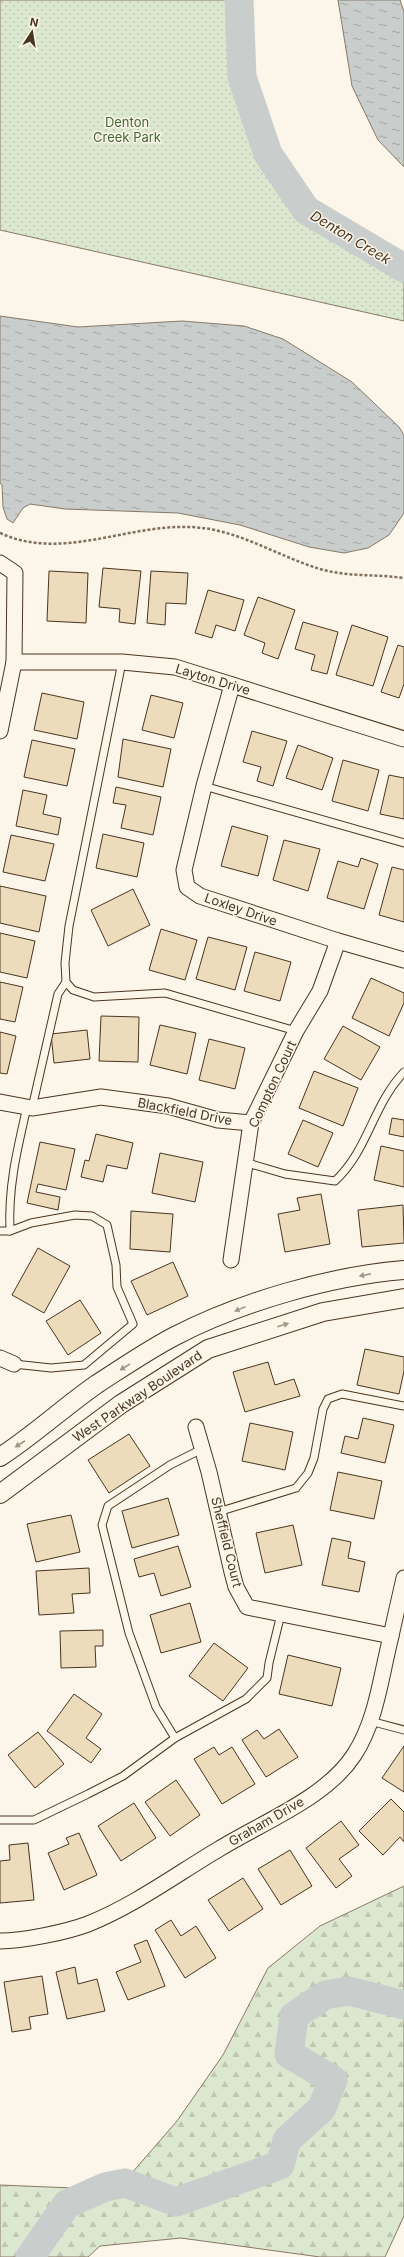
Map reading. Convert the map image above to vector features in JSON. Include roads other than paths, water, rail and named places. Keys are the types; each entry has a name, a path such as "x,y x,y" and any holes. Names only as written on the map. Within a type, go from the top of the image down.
{"street":[{"path":"0,563 15,573 14,662 5,681 0,731"},
{"name":"Layton Drive","path":"14,662 122,662 175,667 404,739"},
{"name":"Loxley Drive","path":"232,685 204,786 184,870 187,887 200,896 338,942 404,960"},
{"name":"Compton Court","path":"231,1260 244,1162 251,1123 296,1031 320,991 338,942"},
{"name":"Blackfield Drive","path":"0,1102 29,1107 101,1097 168,1106 218,1120 251,1123"},
{"name":"West Parkway Boulevard","path":"0,1457 32,1436 96,1385 175,1336 244,1307 310,1286 381,1272 404,1270"},
{"name":"West Parkway Boulevard","path":"0,1494 121,1404 208,1349 323,1312 404,1298"},
{"name":"Sheffield Court","path":"196,1427 236,1587 247,1607 391,1636"},
{"name":"Graham Drive","path":"0,1941 17,1941 87,1924 117,1911 248,1831 297,1805 337,1775 354,1754 370,1721 377,1699 404,1578"}],"lane":[{"path":"10,1231 10,1184 58,994 66,982 65,963 69,926 122,662"},
{"path":"204,786 404,843"},
{"path":"66,982 73,990 94,997 165,993 296,1031"},
{"path":"244,1162 284,1174 336,1181 349,1168 369,1133 379,1106 390,1087 404,1072"},
{"path":"0,1231 10,1231 31,1223 75,1215 92,1216 107,1225 116,1265 117,1287 133,1324 84,1365 51,1368 7,1361"},
{"path":"218,1512 296,1488 308,1473 314,1458 323,1409 328,1399 342,1394 404,1406"},
{"path":"175,1738 156,1707 129,1633 102,1525 108,1506 170,1465 202,1449"},
{"path":"0,1820 34,1820 123,1776 175,1738 246,1699 267,1678 269,1662 281,1614"},
{"path":"370,1721 404,1730"}],"water":[{"path":"338,0 400,0 404,12 404,167 378,140 352,86"},
{"path":"0,316 78,327 182,321 244,326 283,339 352,382 399,427 404,435 404,513 389,535 368,548 344,553 309,547 240,525 178,513 65,509 30,504 23,508 13,523 7,519 3,507 2,485 0,483"}],"waterway":[{"name":"Denton Creek","path":"239,0 242,77 268,154 306,210 404,268"},
{"path":"30,2257 67,2204 105,2187 125,2183 176,2202 280,2165 287,2140 322,2108 333,2080 289,2054 294,2016 325,1995 349,1991 404,2005"}],"park label":[{"name":"Denton Creek Park","path":"127,130"}]}
